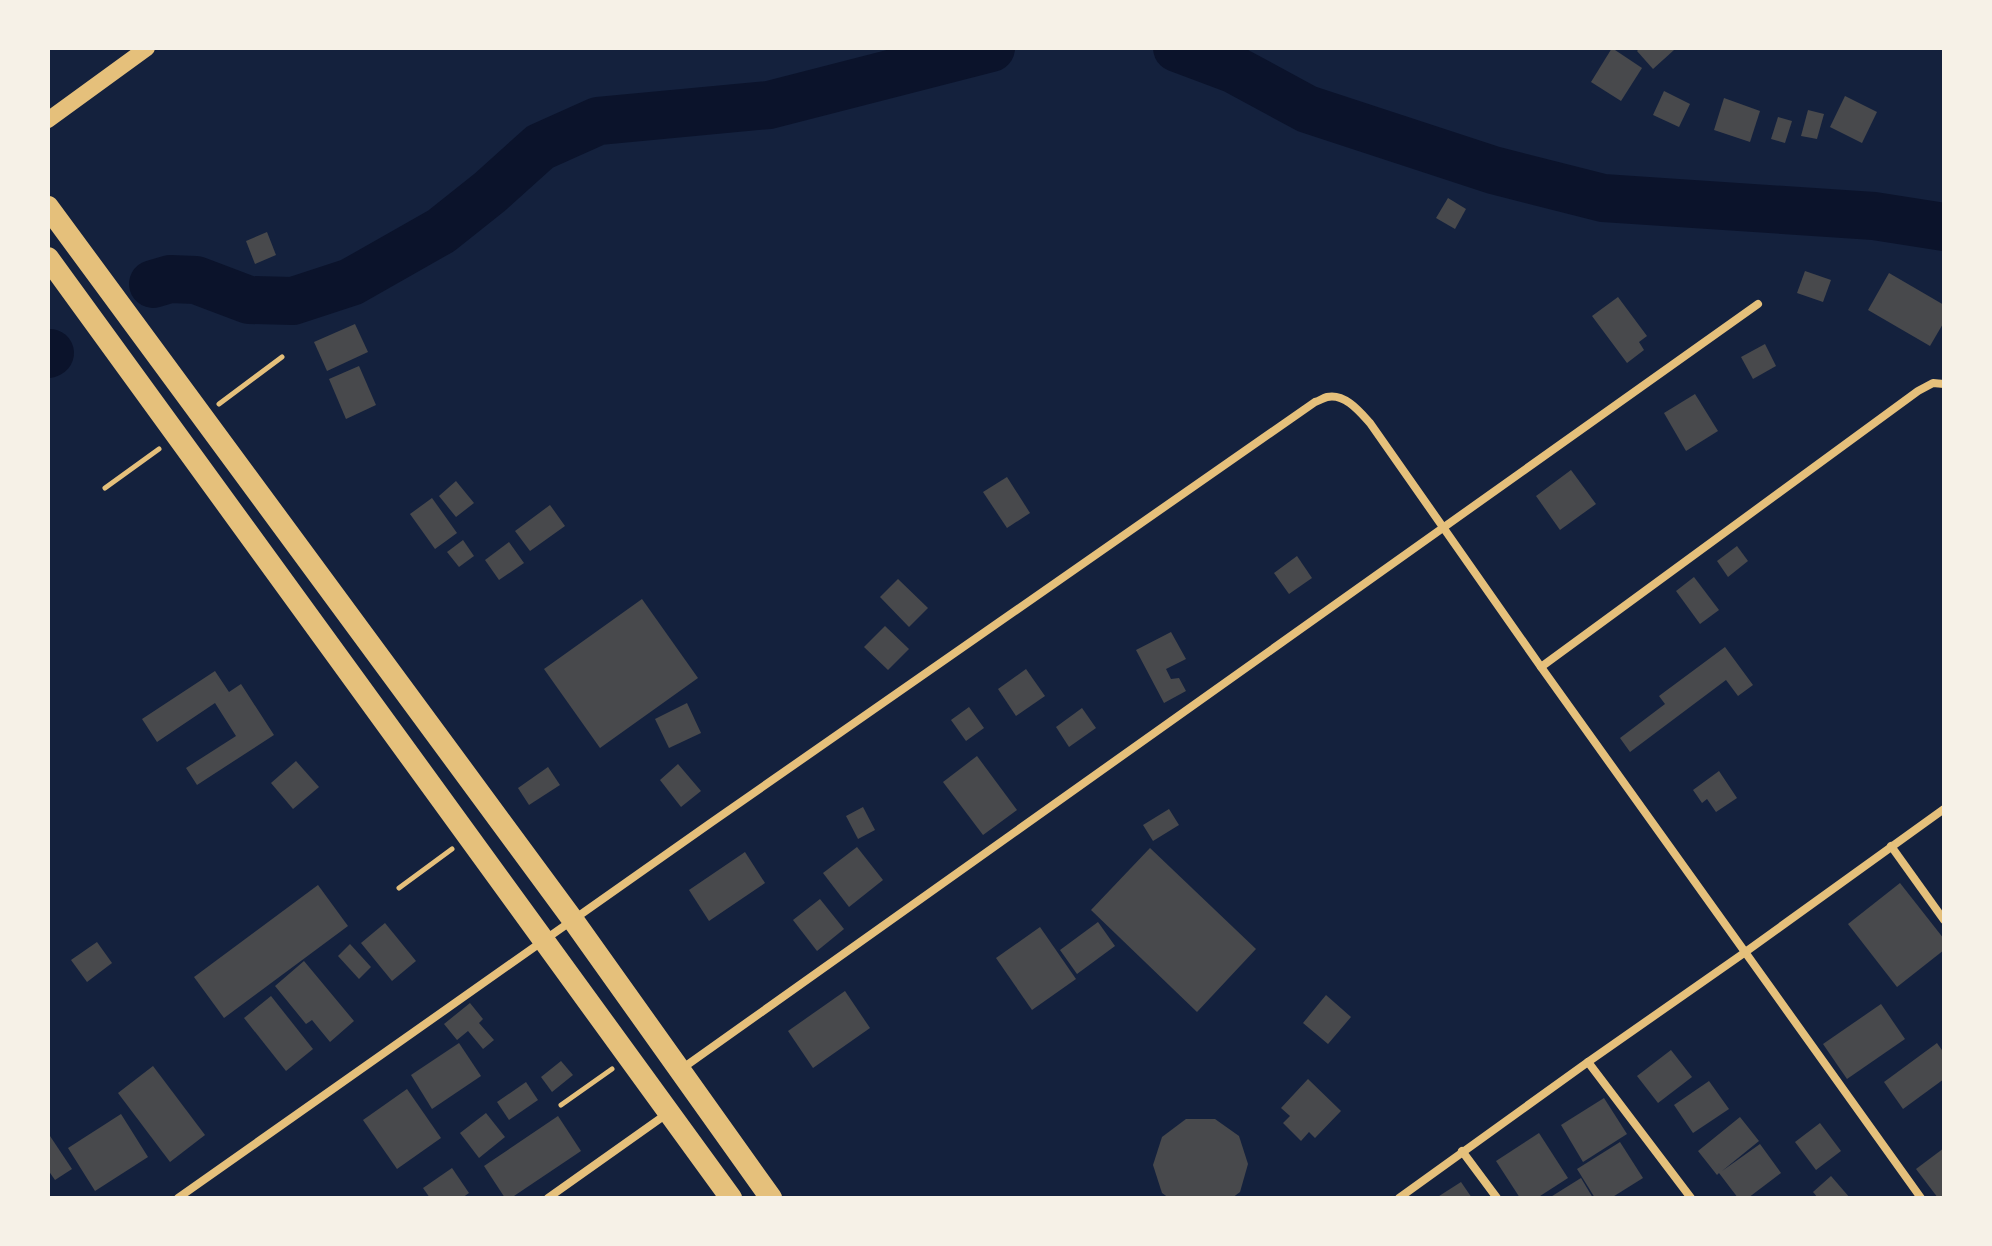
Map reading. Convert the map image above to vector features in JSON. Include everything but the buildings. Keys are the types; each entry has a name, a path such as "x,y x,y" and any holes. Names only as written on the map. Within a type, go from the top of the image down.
{"highway":[{"path":"48,207 573,920 771,1198"},
{"path":"48,258 731,1198"},
{"path":"439,795 466,775"}],"main road":[{"path":"48,120 147,48"}],"street":[{"path":"680,1071 1758,304"},
{"path":"1541,667 1918,391 1933,383 1944,384"},
{"path":"178,1198 1315,402 1328,396 1342,399 1357,408 1370,423 1921,1198"},
{"path":"1399,1198 1944,809"},
{"path":"1891,846 1944,920"},
{"path":"1588,1062 1691,1198"},
{"path":"548,1198 670,1112"},
{"path":"1462,1151 1497,1198"}],"path":[{"path":"202,416 282,357"},
{"path":"105,488 177,435"},
{"path":"399,888 469,836"},
{"path":"561,1105 629,1056"}],"waterway":[{"path":"153,284 170,279 196,280 249,300 293,301 351,282 441,231 540,147 598,121 769,105 991,48"},
{"path":"1177,48 1233,69 1307,109 1493,170 1603,198 1874,216 1944,227"}]}
